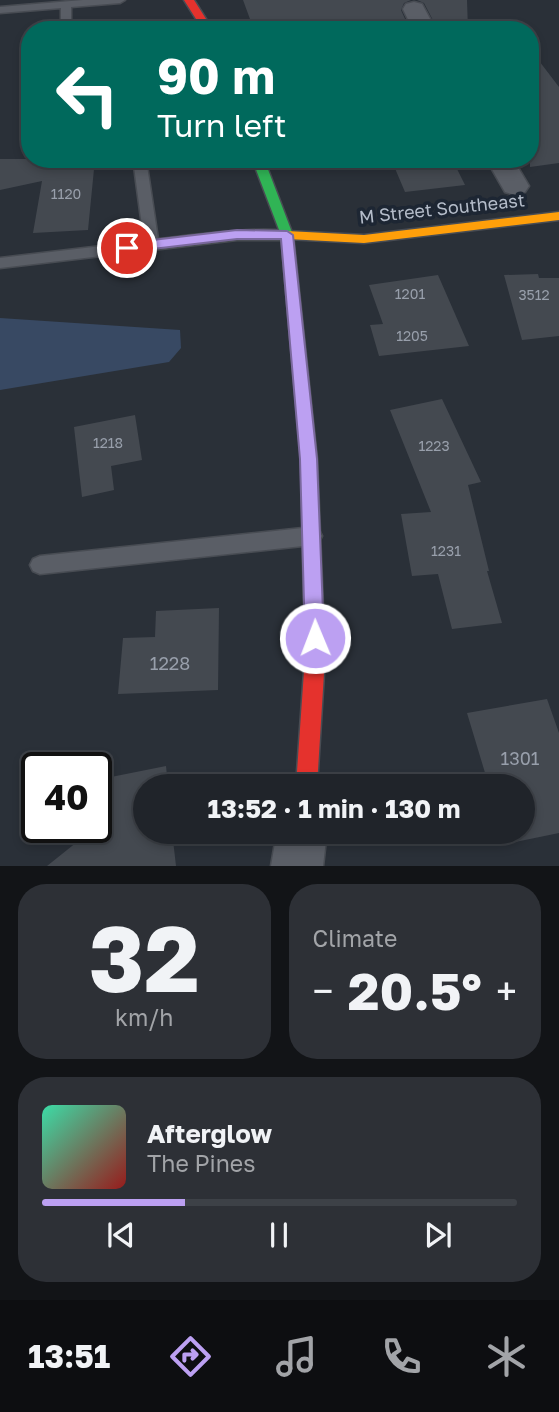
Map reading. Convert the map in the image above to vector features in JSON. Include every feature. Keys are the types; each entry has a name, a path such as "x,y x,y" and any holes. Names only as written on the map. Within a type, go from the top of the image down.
{"street":[{"path":"189,0 202,21"},
{"path":"414,9 420,21"},
{"path":"261,168 287,235 307,446 313,536 315,663 307,774"},
{"path":"504,168 515,187"},
{"name":"M Street Southeast","path":"287,235 364,239 559,216"},
{"path":"297,866 300,844"}],"lane":[{"path":"0,10 120,0"},
{"path":"66,5 66,21"},
{"path":"140,168 152,245"},
{"path":"0,263 237,234 287,235"},
{"path":"40,565 313,536"}],"water":[{"path":"0,318 180,330 181,348 169,362 0,390"}],"building":[{"path":"243,0 411,0 404,3 401,10 406,21 251,21"},
{"path":"417,0 467,0 468,21 433,21 424,3"},
{"path":"539,61 559,87 559,163 539,166"},
{"path":"0,159 21,159 21,168 94,168 88,230 33,233 42,181 0,190"},
{"path":"395,168 456,168 465,185 405,192"},
{"path":"538,274 539,278 559,278 559,336 522,340 504,275"},
{"path":"438,275 469,346 379,356 370,325 383,324 369,285"},
{"path":"442,399 481,482 468,485 487,571 502,623 452,629 438,574 412,576 401,514 431,512 390,410"},
{"path":"135,415 142,460 111,466 114,490 82,497 74,427"},
{"path":"219,608 218,690 118,694 123,638 155,637 156,611"},
{"path":"547,699 559,733 559,833 535,838 535,774 485,774 467,713"},
{"path":"166,766 167,774 133,774 133,844 173,844 176,866 47,866 76,843 112,843 112,777"}],"traffic: fast":[{"path":"261,168 287,235 309,459 315,657"}],"traffic: slow":[{"path":"287,235 364,239 559,216"}],"traffic: jam":[{"path":"189,0 202,21"},
{"path":"307,774 315,657"}],"route":[{"path":"127,248 237,234 287,235 309,459 315,638"}]}
